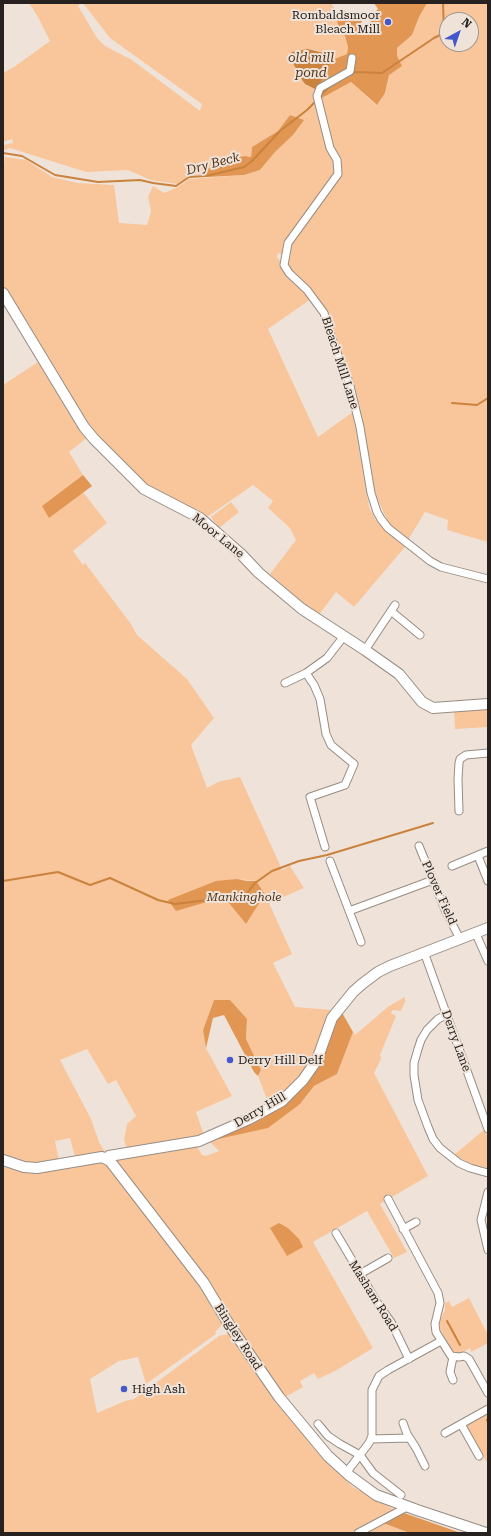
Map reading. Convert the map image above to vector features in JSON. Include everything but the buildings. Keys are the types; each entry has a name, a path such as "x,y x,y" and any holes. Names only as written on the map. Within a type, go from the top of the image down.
{"street":[{"name":"Bleach Mill Lane","path":"352,58 350,71 334,82 320,88 317,96 330,148 337,160 338,174 288,243 284,264 289,273 307,290 324,313 335,348 349,382 355,404 371,493 377,512 381,519 388,528 430,561 441,567 488,579"},
{"name":"Moor Lane","path":"3,293 84,427 122,468 144,489 200,518 302,609 399,674 422,702 432,708 488,704"},
{"path":"365,650 395,605"},
{"path":"391,611 420,635"},
{"path":"285,683 306,673 327,658 344,636"},
{"path":"306,673 320,699 326,734 331,745 354,764 345,785 310,797 325,846"},
{"path":"459,811 458,779 460,759 466,755 488,753"},
{"name":"Plover Field","path":"420,846 446,912 460,939"},
{"path":"452,866 488,852"},
{"path":"478,856 488,881"},
{"path":"330,861 361,942"},
{"path":"349,911 433,880"},
{"name":"Derry Hill","path":"107,1159 109,1156 199,1141 249,1119 282,1101 304,1080 317,1060 332,1018 353,992 378,972 424,952 476,934 488,928"},
{"path":"476,934 488,961"},
{"name":"Derry Lane","path":"424,952 488,1129"},
{"path":"446,1015 438,1019 427,1030 418,1049 414,1063 414,1075 418,1100 433,1139 440,1148 459,1163 488,1173"},
{"path":"3,1160 24,1167 37,1168 102,1157 107,1159"},
{"name":"Bingley Road","path":"107,1159 113,1164 204,1283 230,1326 279,1398 318,1444 346,1473 376,1495 407,1507 486,1533"},
{"path":"488,1192 487,1203 482,1220 488,1250"},
{"path":"388,1199 440,1298 440,1307 435,1328 441,1340 448,1353 453,1357 459,1358 464,1356 469,1359 488,1393"},
{"path":"403,1229 416,1222"},
{"name":"Masham Road","path":"336,1233 391,1322 409,1359"},
{"path":"360,1274 388,1258"},
{"path":"346,1473 371,1439 373,1432 371,1394 373,1385 382,1374 441,1340"},
{"path":"453,1357 450,1372 453,1380"},
{"path":"445,1433 488,1409"},
{"path":"403,1423 405,1431 425,1466"},
{"path":"318,1424 328,1436 360,1455 373,1472 401,1496"},
{"path":"461,1424 479,1456"},
{"path":"371,1439 409,1438"},
{"path":"358,1533 407,1507"}],"shaded area":[{"path":"29,3 81,3 78,6 97,38 105,46 132,60 200,111 202,104 110,38 83,3 331,3 337,13 335,15 339,28 345,36 348,47 347,54 332,60 331,56 328,54 308,49 292,52 289,55 305,84 315,89 317,93 336,162 335,174 287,238 284,255 278,253 277,257 311,299 268,329 318,437 353,412 369,507 375,519 405,547 354,607 336,592 318,616 270,574 296,540 290,528 268,508 273,501 253,485 207,517 142,486 94,434 3,287 3,170 5,157 26,160 52,177 77,183 114,185 119,223 147,225 151,211 148,197 153,186 164,193 178,187 189,179 244,175 260,170 275,152 293,135 303,120 290,115 278,131 252,147 251,157 245,156 207,169 204,175 191,174 177,184 151,180 128,170 86,172 10,148 4,150 3,145 13,143 12,139 3,142 3,73 14,67 50,41"},
{"path":"427,3 488,3 488,542 447,530 448,520 425,512 408,540 389,524 376,496 352,380 328,313 287,263 291,242 335,184 342,165 331,144 320,99 351,82 376,105 385,93 389,75 397,56 397,48 412,35 419,17"},
{"path":"38,362 88,437 69,452 83,475 42,506 50,517 83,492 107,523 73,551 83,565 85,563 131,624 137,635 187,679 214,718 191,745 207,788 218,782 240,777 282,870 290,866 304,888 269,903 292,954 273,963 295,1007 333,1010 327,1018 317,1060 300,1081 269,1105 258,1076 261,1070 246,1039 247,1019 214,1000 203,1030 206,1048 232,1096 196,1112 204,1135 180,1141 176,1139 174,1142 127,1149 124,1140 127,1124 136,1116 116,1080 108,1084 87,1049 60,1060 91,1119 99,1142 105,1152 75,1157 70,1138 55,1141 59,1161 38,1164 22,1162 3,1156 3,385","holes":["237,879 256,881 246,924 224,897"]},
{"path":"231,502 239,512 219,528 211,517"},
{"path":"488,708 488,727 455,729 454,710"},
{"path":"405,997 405,1002 401,1011 393,1010 391,1013 396,1016 380,1055 381,1059 374,1073 428,1176 380,1204 407,1252 394,1258 367,1211 313,1242 373,1348 337,1370 318,1379 314,1373 300,1381 303,1387 285,1397 114,1160 195,1143 202,1155 206,1156 219,1151 209,1141 300,1104 314,1086 337,1074 353,1032 355,1035 389,1006"},
{"path":"485,1129 488,1140 488,1168 476,1166 454,1155"},
{"path":"97,1161 104,1161 156,1224 226,1321 215,1332 216,1334 146,1384 138,1357 119,1361 90,1379 97,1413 125,1401 134,1399 219,1336 232,1333 275,1398 315,1450 353,1487 395,1510 350,1533 3,1533 3,1167 32,1174"},
{"path":"469,1298 488,1335 488,1343 471,1352 470,1348 459,1354 453,1352 440,1328 439,1323 445,1310 445,1303 449,1301 452,1307"},
{"path":"488,1412 488,1461 486,1461 466,1425"},
{"path":"383,1523 410,1533 363,1533"}],"green space":[{"path":"374,3 427,3 419,17 412,35 397,48 397,56 402,66 389,75 385,93 377,105 351,82 320,99 315,89 319,86 332,60 347,54 348,47 345,36 339,28 335,14 344,10 351,16 358,13 362,18 361,28 368,34 372,15 378,9"},
{"path":"290,115 304,120 293,135 275,152 260,170 244,175 208,177 204,175 207,169 230,159 245,156 251,157 252,147 278,131"},
{"path":"83,475 92,486 49,518 42,506"},
{"name":"Mankinghole","path":"237,879 256,881 265,894 246,924 224,897 176,911 168,900 216,881"},
{"path":"214,1000 230,1000 247,1019 246,1039 261,1070 258,1076 254,1072 224,1015 213,1018 206,1048 203,1030"},
{"path":"340,1009 353,1032 337,1074 314,1086 300,1104 268,1128 209,1141 297,1091"},
{"path":"279,1223 288,1228 299,1239 303,1247 287,1256 270,1228"},
{"path":"404,1513 461,1533 410,1533 383,1523"}],"water":[{"name":"old mill pond","path":"308,49 328,54 331,56 332,60 319,86 315,89 305,84 289,55 292,52"}],"waterway":[{"name":"Dry Beck","path":"351,74 354,72 382,73 434,38 444,33 443,3"},
{"name":"Dry Beck","path":"320,96 328,88 341,80"},
{"name":"Dry Beck","path":"3,153 22,156 55,175 98,182 140,180 176,186 189,177 206,176 244,167 252,161 280,131 316,101"},
{"path":"452,403 477,405 488,398"},
{"path":"3,881 58,872 90,885 110,878 158,900 175,904 208,900 224,894 244,897 255,883 272,871 299,861 327,855 433,823"},
{"path":"447,1321 460,1345"}],"place":[{"name":"Rombaldsmoor Bleach Mill","path":"388,22"},
{"name":"Derry Hill Delf","path":"230,1060"},
{"name":"High Ash","path":"124,1389"}]}
